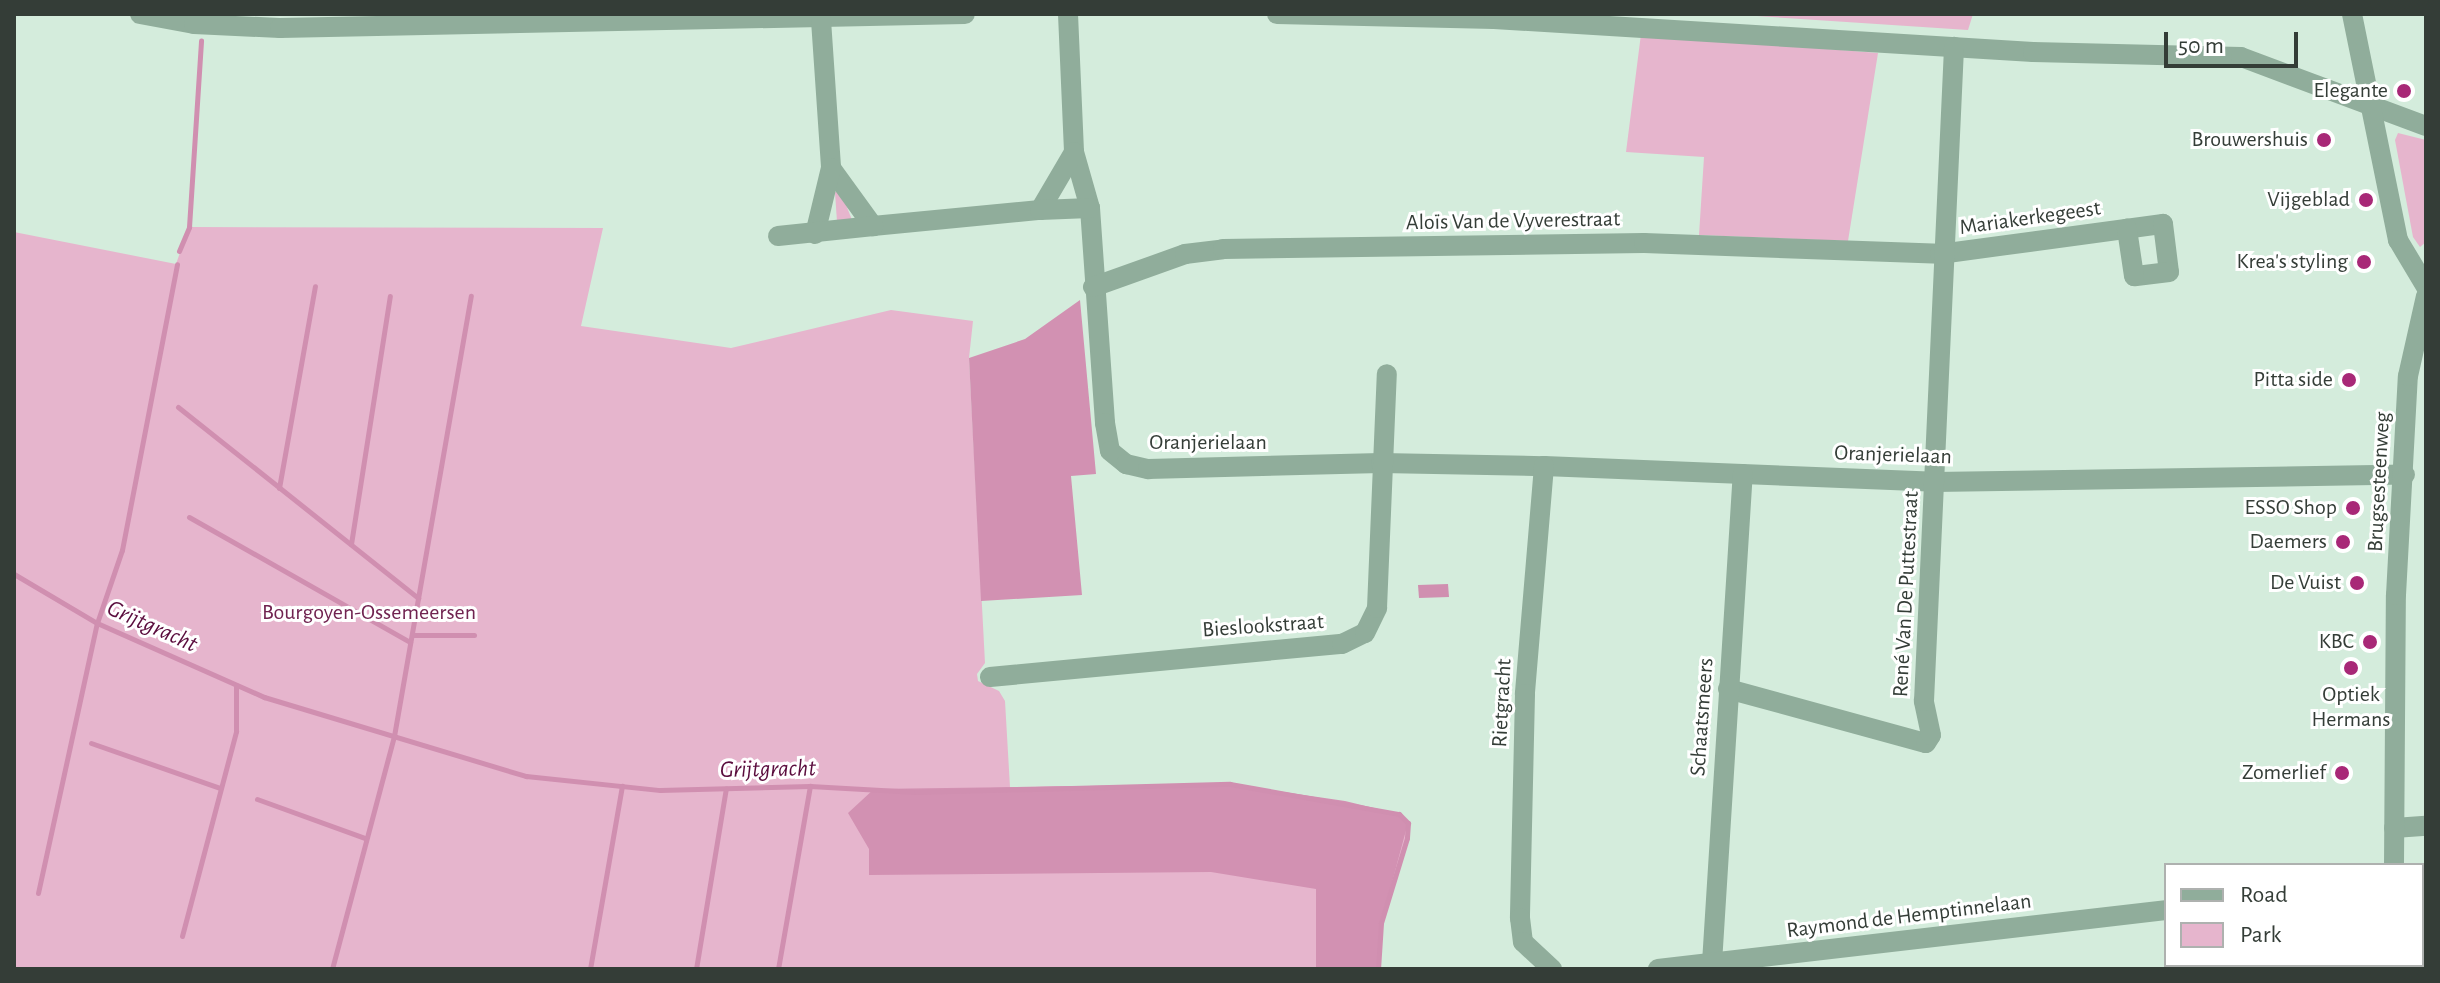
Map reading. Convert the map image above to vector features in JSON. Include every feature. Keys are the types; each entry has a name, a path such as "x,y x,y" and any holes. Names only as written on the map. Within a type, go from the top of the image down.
{"street":[{"path":"140,14 194,24 280,28 821,20 965,14"},
{"name":"Oranjerielaan","path":"1068,14 1074,152 1090,208 1093,287 1105,423 1110,451 1126,464 1148,469 1381,463 1544,466 1935,482 2405,475"},
{"path":"1277,14 1494,16 1954,47 2241,57 2372,109 2426,126"},
{"path":"2352,14 2398,240 2426,287"},
{"path":"815,234 831,168 821,20"},
{"name":"René Van De Puttestraat","path":"1728,689 1926,743 1932,728 1924,701 1935,482 1940,254 1954,47"},
{"path":"1040,210 1074,152"},
{"path":"831,168 873,226"},
{"path":"778,236 1040,210 1090,208"},
{"name":"Mariakerkegeest","path":"1940,254 2127,229"},
{"name":"Aloïs Van de Vyverestraat","path":"1093,287 1185,254 1223,249 1644,243 1940,254"},
{"name":"Brugsesteenweg","path":"2394,863 2396,595 2405,475 2408,376 2426,296"},
{"path":"1381,463 1387,374"},
{"name":"Bieslookstraat","path":"990,677 1355,640 1377,608 1381,463"},
{"name":"Rietgracht","path":"1544,466 1525,694 1523,942 1552,969"},
{"name":"Schaatsmeers","path":"1712,963 1743,474"},
{"path":"2394,828 2426,826"},
{"name":"Raymond de Hemptinnelaan","path":"1658,969 2164,910"}],"green space":[{"path":"1727,14 1973,14 1968,30"},
{"path":"1641,34 1878,53 1848,241 1699,235 1704,157 1626,152"},
{"path":"2398,133 2426,140 2426,242 2420,247 2413,237 2395,140"},
{"path":"835,192 841,192 852,220 837,222"},
{"name":"Bourgoyen-Ossemeersen","path":"189,227 603,228 581,326 731,348 891,310 973,321 969,358 985,663 977,674 978,681 999,691 1005,701 1010,787 1230,784 1399,814 1408,823 1407,838 1381,923 1378,969 14,969 14,232 176,264"}],"shaded area":[{"path":"1080,300 1096,474 1071,476 1082,595 981,601 969,358 1025,339"},
{"path":"1448,584 1449,597 1419,598 1418,585"},
{"path":"1230,784 1345,801 1399,814 1408,823 1381,923 1378,969 1316,969 1316,889 1211,872 869,875 869,849 848,813 874,789"}],"waterway":[{"path":"179,251 189,227 201,40"},
{"path":"38,893 97,623 122,550 177,264"},
{"path":"279,488 315,286"},
{"path":"351,544 390,296"},
{"path":"332,969 394,736 471,296"},
{"path":"178,407 418,598"},
{"path":"189,517 410,642"},
{"name":"Grijtgracht","path":"14,574 97,623 264,697 526,776 660,790 810,786 916,792 1230,784 1399,814 1408,823 1407,838 1381,923 1378,969"},
{"path":"412,635 474,635"},
{"path":"182,936 236,731 236,685"},
{"path":"91,743 220,788"},
{"path":"590,969 622,786"},
{"path":"778,969 810,786"},
{"path":"696,969 726,788"},
{"path":"257,799 365,838"}],"place":[{"name":"Elegante","path":"2404,91"},
{"name":"Brouwershuis","path":"2324,140"},
{"name":"Vijgeblad","path":"2366,200"},
{"name":"Krea's styling","path":"2364,262"},
{"name":"Pitta side","path":"2349,380"},
{"name":"ESSO Shop","path":"2353,508"},
{"name":"Daemers","path":"2343,542"},
{"name":"De Vuist","path":"2357,583"},
{"name":"KBC","path":"2370,642"},
{"name":"Optiek Hermans","path":"2351,668"},
{"name":"Zomerlief","path":"2342,773"}]}
